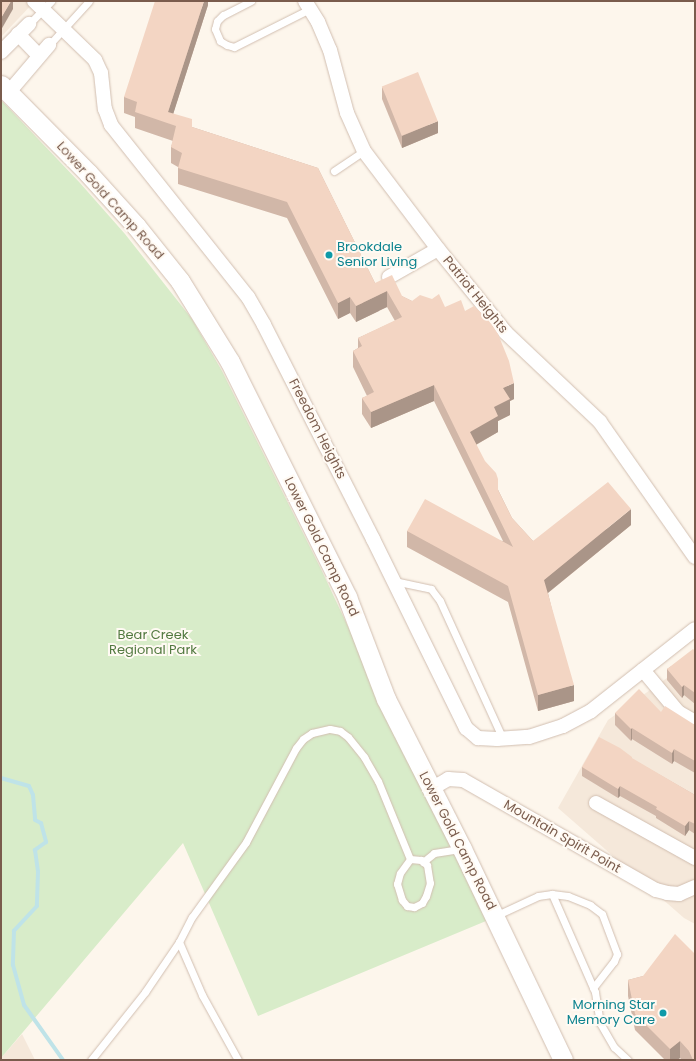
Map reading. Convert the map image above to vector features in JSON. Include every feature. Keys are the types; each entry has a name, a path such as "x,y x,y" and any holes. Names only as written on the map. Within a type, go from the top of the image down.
{"street":[{"name":"Freedom Heights","path":"43,4 95,60 101,73 105,109 111,125 248,297 264,325 394,581 466,728 478,738 503,739 529,737 563,726 591,711 637,674"},
{"name":"Patriot Heights","path":"308,5 318,22 330,50 347,113 364,152 438,249 506,333 600,422 695,557"},
{"path":"1,52 29,24"},
{"path":"18,34 39,56"},
{"path":"5,88 49,45"},
{"name":"Lower Gold Camp Road","path":"5,88 88,173 136,226 180,281 230,362 347,597 386,699 495,916 563,1060"},
{"path":"389,277 438,249"},
{"path":"695,629 637,674 678,712 695,722"},
{"name":"Mountain Spirit Point","path":"431,789 448,779 463,780 656,890 667,894 679,894 695,887"},
{"path":"596,803 695,858"}],"lane":[{"path":"49,45 88,1"},
{"path":"251,1 223,15 217,21 215,29 220,41 234,47 308,5"},
{"path":"29,24 43,4"},
{"path":"334,171 364,152"},
{"path":"394,581 431,589 440,601 503,739"},
{"path":"91,1060 145,992 179,942 196,911 246,842 296,748 303,739 322,730 330,729 340,731 357,746 378,781 410,859"},
{"path":"423,862 434,853 462,849"},
{"path":"410,859 421,860 427,866 430,883 422,903 414,907 407,906 398,892 397,884 400,873 410,859"},
{"path":"495,916 538,896 552,894 568,896 590,905 602,914 617,954 614,961 593,988"},
{"path":"552,894 593,988 600,1023 614,1047 628,1060"},
{"path":"179,942 202,995 238,1060"}],"shaded area":[{"path":"1,1 35,1 1,37"},
{"path":"695,658 695,924 684,918 558,808 608,720"},
{"path":"22,1034 35,1060 1,1060 1,1058"}],"green space":[{"name":"Bear Creek Regional Park","path":"1,100 80,183 125,234 192,319 222,371 321,569 486,921 258,1016 183,843 1,1058"}],"building":[{"path":"1,1 11,1 1,18"},
{"path":"155,1 204,1 168,112 192,119 192,127 318,168 375,283 392,275 402,296 412,301 420,295 432,299 439,294 445,307 461,300 465,311 474,306 489,320 498,334 509,361 514,383 503,388 510,399 494,407 498,416 470,432 485,461 496,473 498,479 498,490 512,518 533,541 608,482 631,509 544,580 574,685 538,695 508,586 407,531 425,499 513,547 434,385 371,412 362,398 374,392 353,351 362,346 358,338 402,317 387,291 356,306 350,297 338,303 287,202 178,168 182,153 171,147 176,126 135,112 137,102 124,97"},
{"path":"418,72 438,121 402,136 382,87"},
{"path":"693,649 695,651 695,693 684,685 682,687 667,669"},
{"path":"639,689 661,712 665,706 695,725 695,761 674,749 672,753 632,728 631,729 615,713"},
{"path":"599,737 620,748 632,758 695,795 695,824 689,821 685,826 656,809 657,807 620,786 618,789 582,767"},
{"name":"Morning Star Memory Care","path":"675,934 695,954 695,1060 693,1060 689,1051 680,1041 670,1049 635,1014 628,980 643,976"}],"waterway":[{"path":"1,778 29,786 33,795 35,820 41,823 46,842 35,850 38,872 37,906 14,931 13,965 24,1005 63,1060"}],"place":[{"name":"Brookdale Senior Living","path":"329,255"},
{"name":"Morning Star Memory Care","path":"663,1013"}]}
